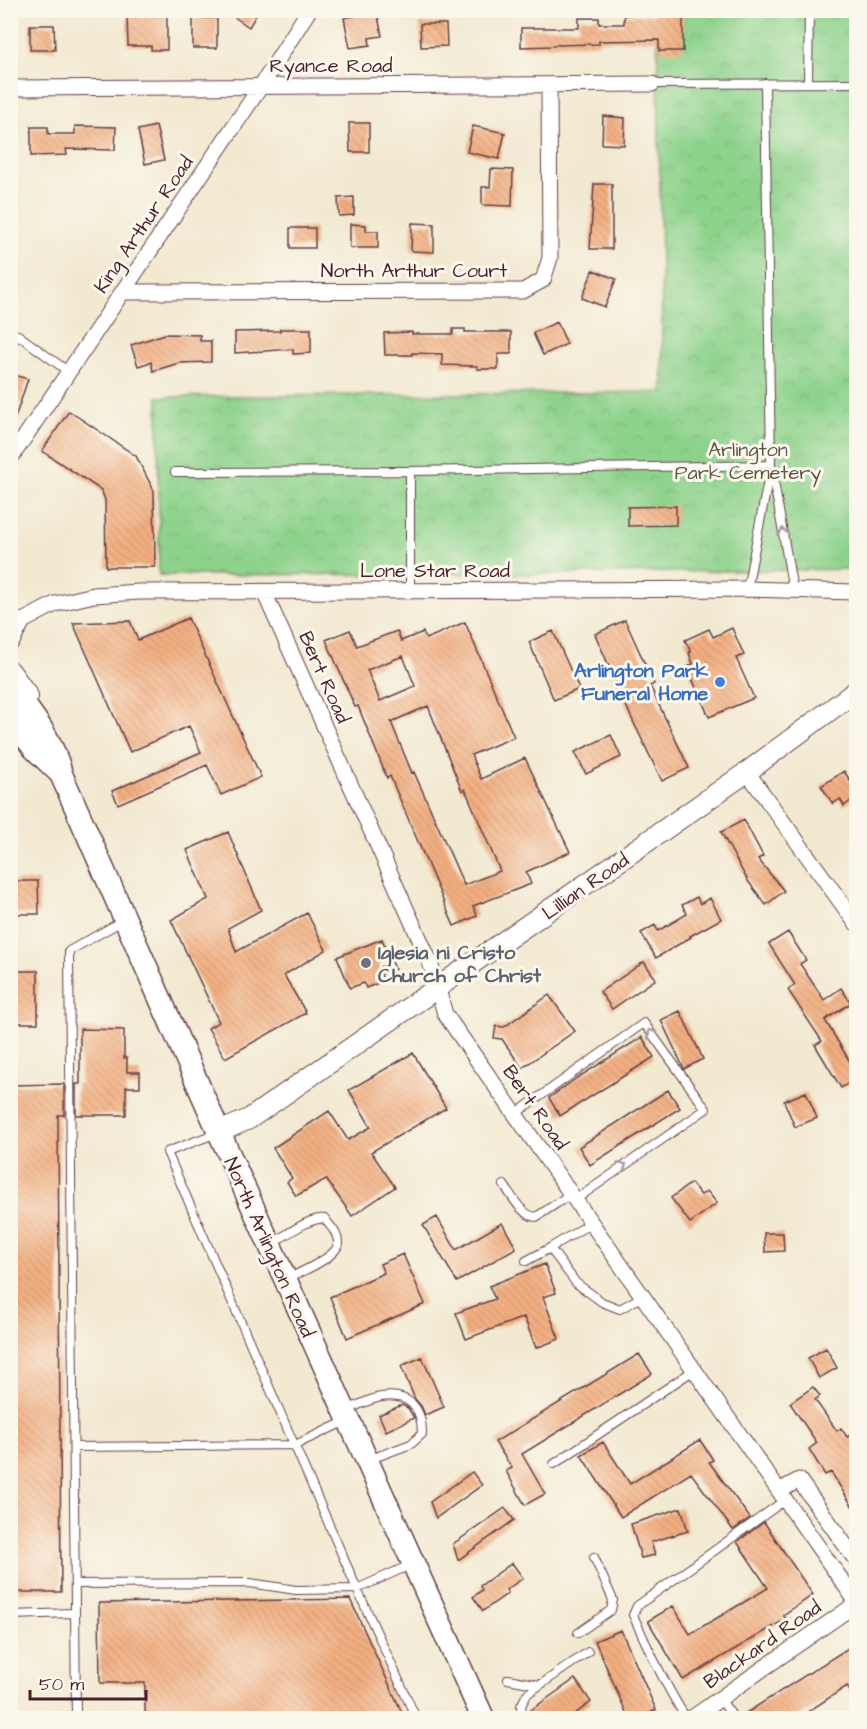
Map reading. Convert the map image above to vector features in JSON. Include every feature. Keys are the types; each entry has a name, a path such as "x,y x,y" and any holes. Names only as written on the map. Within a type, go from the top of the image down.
{"main road":[{"name":"North Arlington Road","path":"10,686 45,732 54,751 61,774 219,1132 483,1719"},
{"name":"North Arlington Road","path":"10,717 34,748 61,774"}],"street":[{"name":"King Arthur Road","path":"10,459 261,86 309,10"},
{"name":"Ryance Road","path":"10,88 652,84"},
{"name":"North Arthur Court","path":"123,292 523,291 543,280 550,258 549,85"},
{"name":"Lone Star Road","path":"13,629 56,604 94,595 138,592 747,589 856,592"},
{"name":"Bert Road","path":"264,592 430,962 445,1014 856,1603"},
{"path":"10,671 53,728 54,751"},
{"name":"Lillian Road","path":"219,1132 249,1119 747,772 856,691"},
{"path":"747,772 856,923"},
{"path":"782,1495 799,1480 856,1559"},
{"name":"Blackard Road","path":"692,1719 856,1603"}],"lane":[{"path":"808,83 809,10"},
{"path":"765,83 771,465 793,590"},
{"path":"652,84 856,83"},
{"path":"10,346 18,335 69,372"},
{"path":"175,472 771,465"},
{"path":"747,589 771,465"},
{"path":"410,471 410,591"},
{"path":"76,1719 69,951 125,919"},
{"path":"504,1185 525,1213 532,1218 536,1217 573,1197 706,1109 644,1023 515,1114"},
{"path":"219,1132 167,1152 357,1589 417,1719"},
{"path":"269,1244 318,1218 325,1219 336,1233 338,1244 336,1250 326,1258 285,1280"},
{"path":"526,1261 591,1223"},
{"path":"550,1248 576,1283 602,1302 620,1309 643,1296"},
{"path":"554,1464 694,1371"},
{"path":"74,1447 295,1445 381,1397 403,1397 412,1402 418,1414 422,1434 411,1444 367,1460"},
{"path":"686,1719 649,1651 633,1615 637,1606 782,1495"},
{"path":"578,1633 611,1610 613,1600 594,1557"},
{"path":"75,1584 250,1583 296,1590 357,1589 414,1563"},
{"path":"10,1615 75,1613"},
{"path":"523,1719 521,1706 527,1694 588,1652"},
{"path":"508,1679 540,1685"},
{"path":"720,1699 734,1719"}],"green space":[{"name":"Arlington Park Cemetery","path":"657,11 856,11 856,569 545,574 159,575 158,397 663,392"}],"building":[{"path":"137,10 151,10 151,16 167,15 167,50 151,50 151,46 128,46 127,16 138,15"},
{"path":"224,10 259,10 249,27"},
{"path":"659,10 683,10 683,51 659,51 659,40 599,41 599,44 521,47 521,28 579,28 579,18 599,18 599,24 624,24 624,15 659,14"},
{"path":"377,12 382,36 369,38 370,45 350,48 344,18"},
{"path":"193,18 217,18 217,48 193,48"},
{"path":"420,24 446,24 447,46 421,47"},
{"path":"30,25 54,25 55,50 30,50"},
{"path":"603,116 625,118 624,145 602,144"},
{"path":"349,123 369,123 369,152 350,152"},
{"path":"75,126 116,127 115,150 66,149 67,155 31,156 31,127 48,127 48,134 75,134"},
{"path":"156,126 164,160 145,164 138,130"},
{"path":"473,126 505,133 499,159 467,152"},
{"path":"491,169 513,170 512,206 482,205 482,187 490,187"},
{"path":"594,184 612,184 612,249 590,249"},
{"path":"354,197 354,215 339,216 338,198"},
{"path":"412,223 434,224 434,252 411,251"},
{"path":"350,224 366,225 366,231 378,231 378,248 350,248"},
{"path":"290,228 315,228 315,248 290,248"},
{"path":"593,270 616,279 605,307 582,298"},
{"path":"557,322 567,344 543,355 533,333"},
{"path":"280,329 311,329 311,353 293,354 293,349 235,353 235,332 280,331"},
{"path":"453,329 465,329 465,332 511,332 511,354 498,354 498,369 442,365 442,354 385,355 384,333 453,334"},
{"path":"165,334 200,335 200,341 211,341 211,362 179,363 153,371 151,362 138,366 131,345"},
{"path":"10,374 28,379 13,424 10,424"},
{"path":"69,411 136,456 154,491 155,567 106,567 105,500 101,490 42,451"},
{"path":"676,506 676,525 628,526 628,507"},
{"path":"188,618 261,777 221,795 207,765 118,804 112,791 201,752 189,726 130,752 73,623 130,621 138,640"},
{"path":"625,620 654,684 650,686 689,768 662,781 595,634"},
{"path":"465,622 514,737 471,755 481,779 525,758 570,852 526,872 531,884 473,906 477,916 454,926 390,776 387,778 358,706 355,707 326,640 350,630 357,646 397,631 401,641 423,632 426,639","holes":["403,656 415,686 380,701 367,670","428,706 462,791 465,789 500,871 464,885 391,722"]},
{"name":"Arlington Park Funeral Home","path":"732,628 744,655 736,658 754,698 709,717 687,667 693,664 689,653 691,652 685,640 709,629 713,637"},
{"path":"553,631 579,689 554,700 529,642"},
{"path":"611,735 621,757 586,774 575,752"},
{"path":"844,771 856,790 856,797 844,806 840,799 833,804 821,786"},
{"path":"744,820 763,856 758,859 784,891 766,905 748,881 721,832"},
{"path":"228,832 261,910 228,928 236,952 307,913 326,950 284,975 306,1013 225,1058 208,1028 219,1022 171,920 208,899 187,850"},
{"path":"10,881 38,881 39,914 10,914"},
{"path":"697,897 700,904 710,898 721,919 656,958 641,933 655,925 658,931 687,914 682,905"},
{"path":"788,932 806,960 800,964 824,1000 841,988 851,1003 825,1020 856,1072 856,1078 841,1088 815,1045 822,1041 788,990 795,985 769,944"},
{"name":"Iglesia ni Cristo Church of Christ","path":"382,939 395,969 381,974 383,981 366,988 364,983 350,988 337,957"},
{"path":"644,962 656,979 612,1009 600,992"},
{"path":"10,971 38,971 38,1023 10,1023"},
{"path":"549,995 575,1031 522,1068 502,1039 494,1038 496,1026 504,1027"},
{"path":"680,1011 703,1059 684,1069 661,1020"},
{"path":"80,1029 124,1030 124,1058 127,1058 127,1072 140,1072 140,1087 126,1087 126,1115 76,1115 76,1084 80,1084"},
{"path":"642,1037 654,1057 560,1116 549,1098"},
{"path":"413,1053 446,1108 371,1152 395,1187 352,1216 326,1179 296,1196 287,1182 292,1178 273,1148 329,1111 348,1140 371,1127 349,1090"},
{"path":"64,1084 64,1115 58,1115 61,1592 10,1592 10,1085"},
{"path":"668,1090 680,1108 590,1165 579,1147"},
{"path":"806,1092 817,1118 795,1127 784,1101"},
{"path":"691,1183 701,1195 707,1191 717,1203 690,1223 671,1198"},
{"path":"437,1217 456,1250 502,1223 516,1248 457,1282 423,1225"},
{"path":"764,1233 783,1233 784,1251 765,1252"},
{"path":"403,1254 425,1304 347,1338 330,1297 384,1273 380,1264"},
{"path":"545,1264 556,1293 543,1297 559,1339 536,1348 524,1317 466,1339 456,1313 495,1299 489,1286"},
{"path":"826,1348 837,1368 819,1378 808,1358"},
{"path":"639,1354 652,1374 522,1454 545,1494 525,1505 506,1471 512,1468 495,1442"},
{"path":"422,1357 444,1407 425,1415 415,1399 401,1366"},
{"path":"813,1387 820,1396 815,1400 837,1431 841,1428 847,1437 856,1433 856,1512 831,1472 825,1475 809,1449 817,1443 790,1403"},
{"path":"402,1405 408,1408 414,1418 386,1431 379,1415"},
{"path":"700,1440 713,1460 709,1462 750,1518 733,1530 691,1473 621,1517 581,1455 603,1442 630,1484"},
{"path":"472,1472 482,1485 436,1518 430,1502"},
{"path":"505,1508 514,1520 458,1560 453,1544"},
{"path":"681,1508 688,1531 651,1542 655,1555 641,1558 631,1524"},
{"path":"764,1522 813,1595 783,1615 786,1619 683,1680 648,1621 673,1606 690,1634 768,1588 737,1542"},
{"path":"512,1563 523,1578 506,1590 508,1593 483,1611 473,1597 482,1590 480,1586"},
{"path":"350,1599 405,1719 347,1719 347,1717 145,1719 145,1683 100,1683 99,1603"},
{"path":"621,1630 656,1710 637,1719 629,1719 595,1641"},
{"path":"856,1643 856,1701 847,1686 797,1719 740,1719 740,1717"},
{"path":"575,1679 591,1702 568,1719 529,1719 528,1712"}],"place":[{"name":"Arlington Park Funeral Home","path":"720,682"},
{"name":"Iglesia ni Cristo Church of Christ","path":"366,963"}]}
